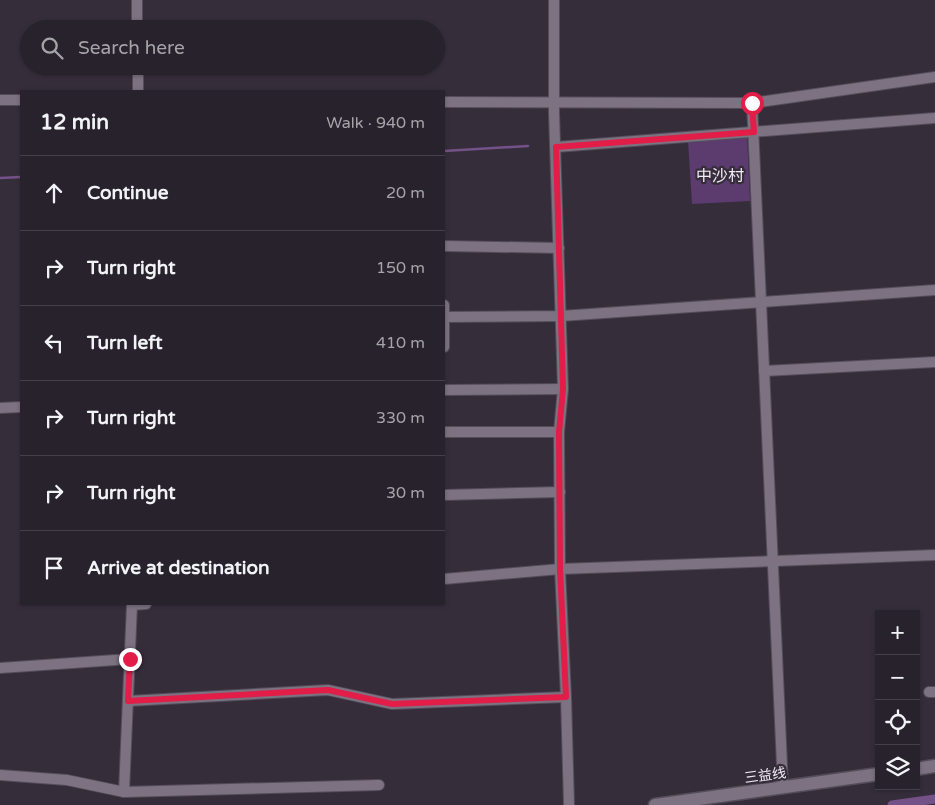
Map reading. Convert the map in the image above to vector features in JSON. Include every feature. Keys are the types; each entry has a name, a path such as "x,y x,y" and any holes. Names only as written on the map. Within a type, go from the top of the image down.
{"main road":[{"path":"920,768 935,766"},
{"name":"三益线","path":"656,805 875,775"}],"street":[{"path":"137,0 137,20"},
{"path":"554,0 554,103 563,389 559,432 560,569 569,805"},
{"path":"138,75 138,90"},
{"path":"445,102 752,103 935,76"},
{"path":"0,100 20,100"},
{"path":"752,103 783,787"},
{"path":"556,147 935,118"},
{"path":"445,246 559,248"},
{"path":"445,317 561,316 935,290"},
{"path":"764,371 935,362"},
{"path":"445,390 563,389"},
{"path":"0,408 20,407"},
{"path":"445,432 559,432"},
{"path":"445,495 560,492"},
{"path":"445,579 560,569 935,555"},
{"path":"124,792 132,605"},
{"path":"0,668 130,659"},
{"path":"128,701 328,690 392,704 566,697"},
{"path":"0,775 67,780 124,792 379,785"}],"building":[{"path":"747,135 750,201 692,204 688,141"}],"waterway":[{"path":"445,151 528,146"},
{"path":"0,178 20,177"},
{"path":"892,805 935,799"}],"district":[{"name":"中沙村","path":"720,175"}],"route":[{"path":"130,659 128,701 328,690 392,704 566,697 560,569 559,432 563,389 556,147 754,132 752,103"}]}
